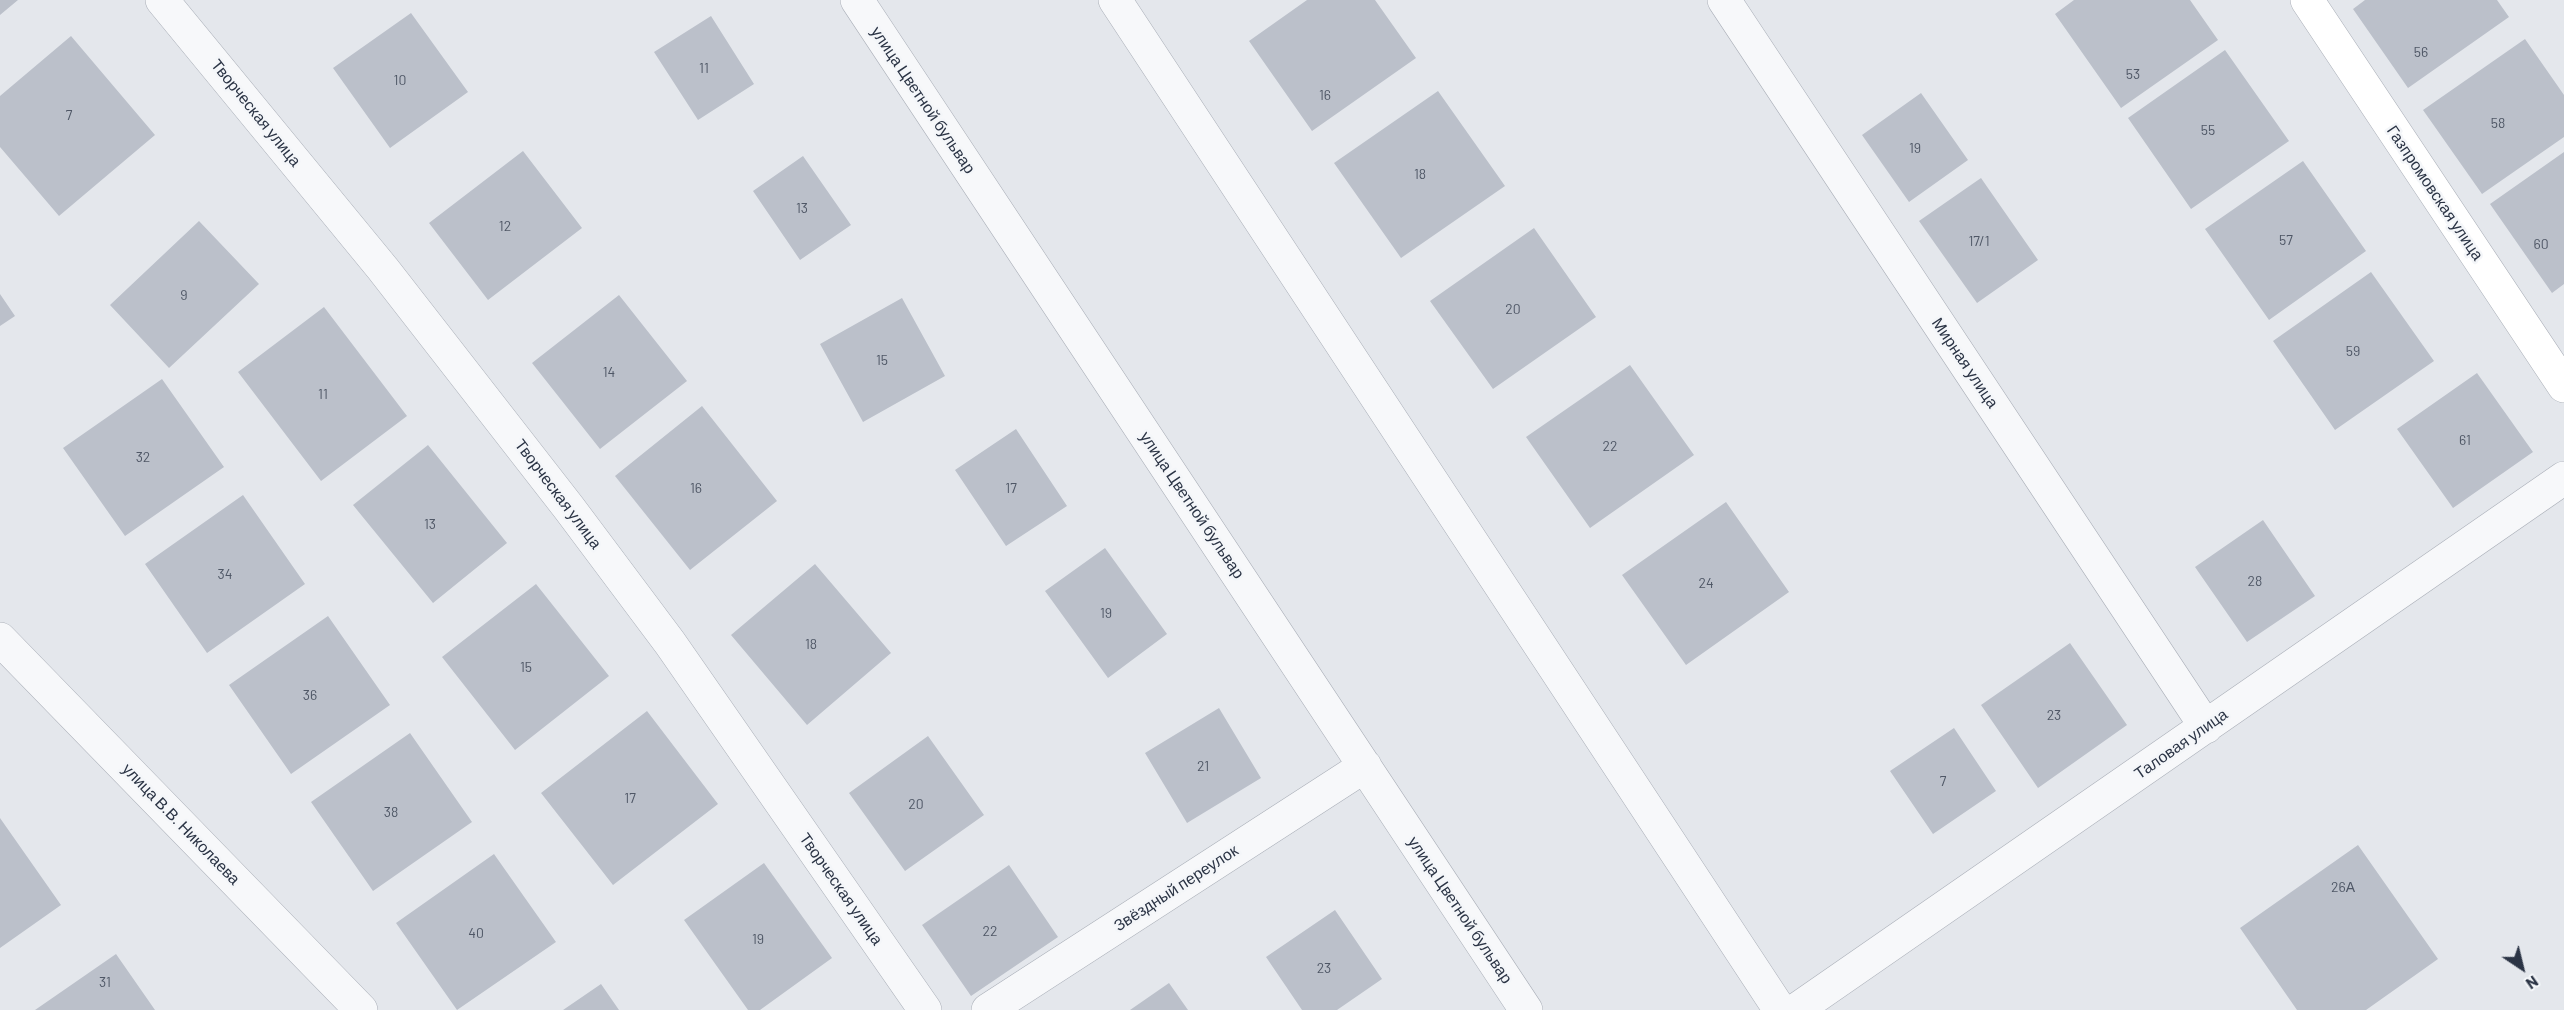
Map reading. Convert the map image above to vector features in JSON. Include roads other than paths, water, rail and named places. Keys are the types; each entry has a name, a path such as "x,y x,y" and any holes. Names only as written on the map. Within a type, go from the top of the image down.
{"main road":[{"name":"Газпромовская улица","path":"2307,0 2564,386"}],"street":[{"name":"Творческая улица","path":"162,0 383,269 582,526 670,643 925,1010"},
{"name":"улица Цветной бульвар","path":"857,0 1526,1010"},
{"path":"1115,0 1780,1010"},
{"name":"Мирная улица","path":"1724,0 2206,727"},
{"name":"Таловая улица","path":"1796,1010 2564,478"},
{"name":"улица В.В. Николаева","path":"0,639 361,1010"},
{"name":"Звёздный переулок","path":"988,1010 1365,766"}]}
